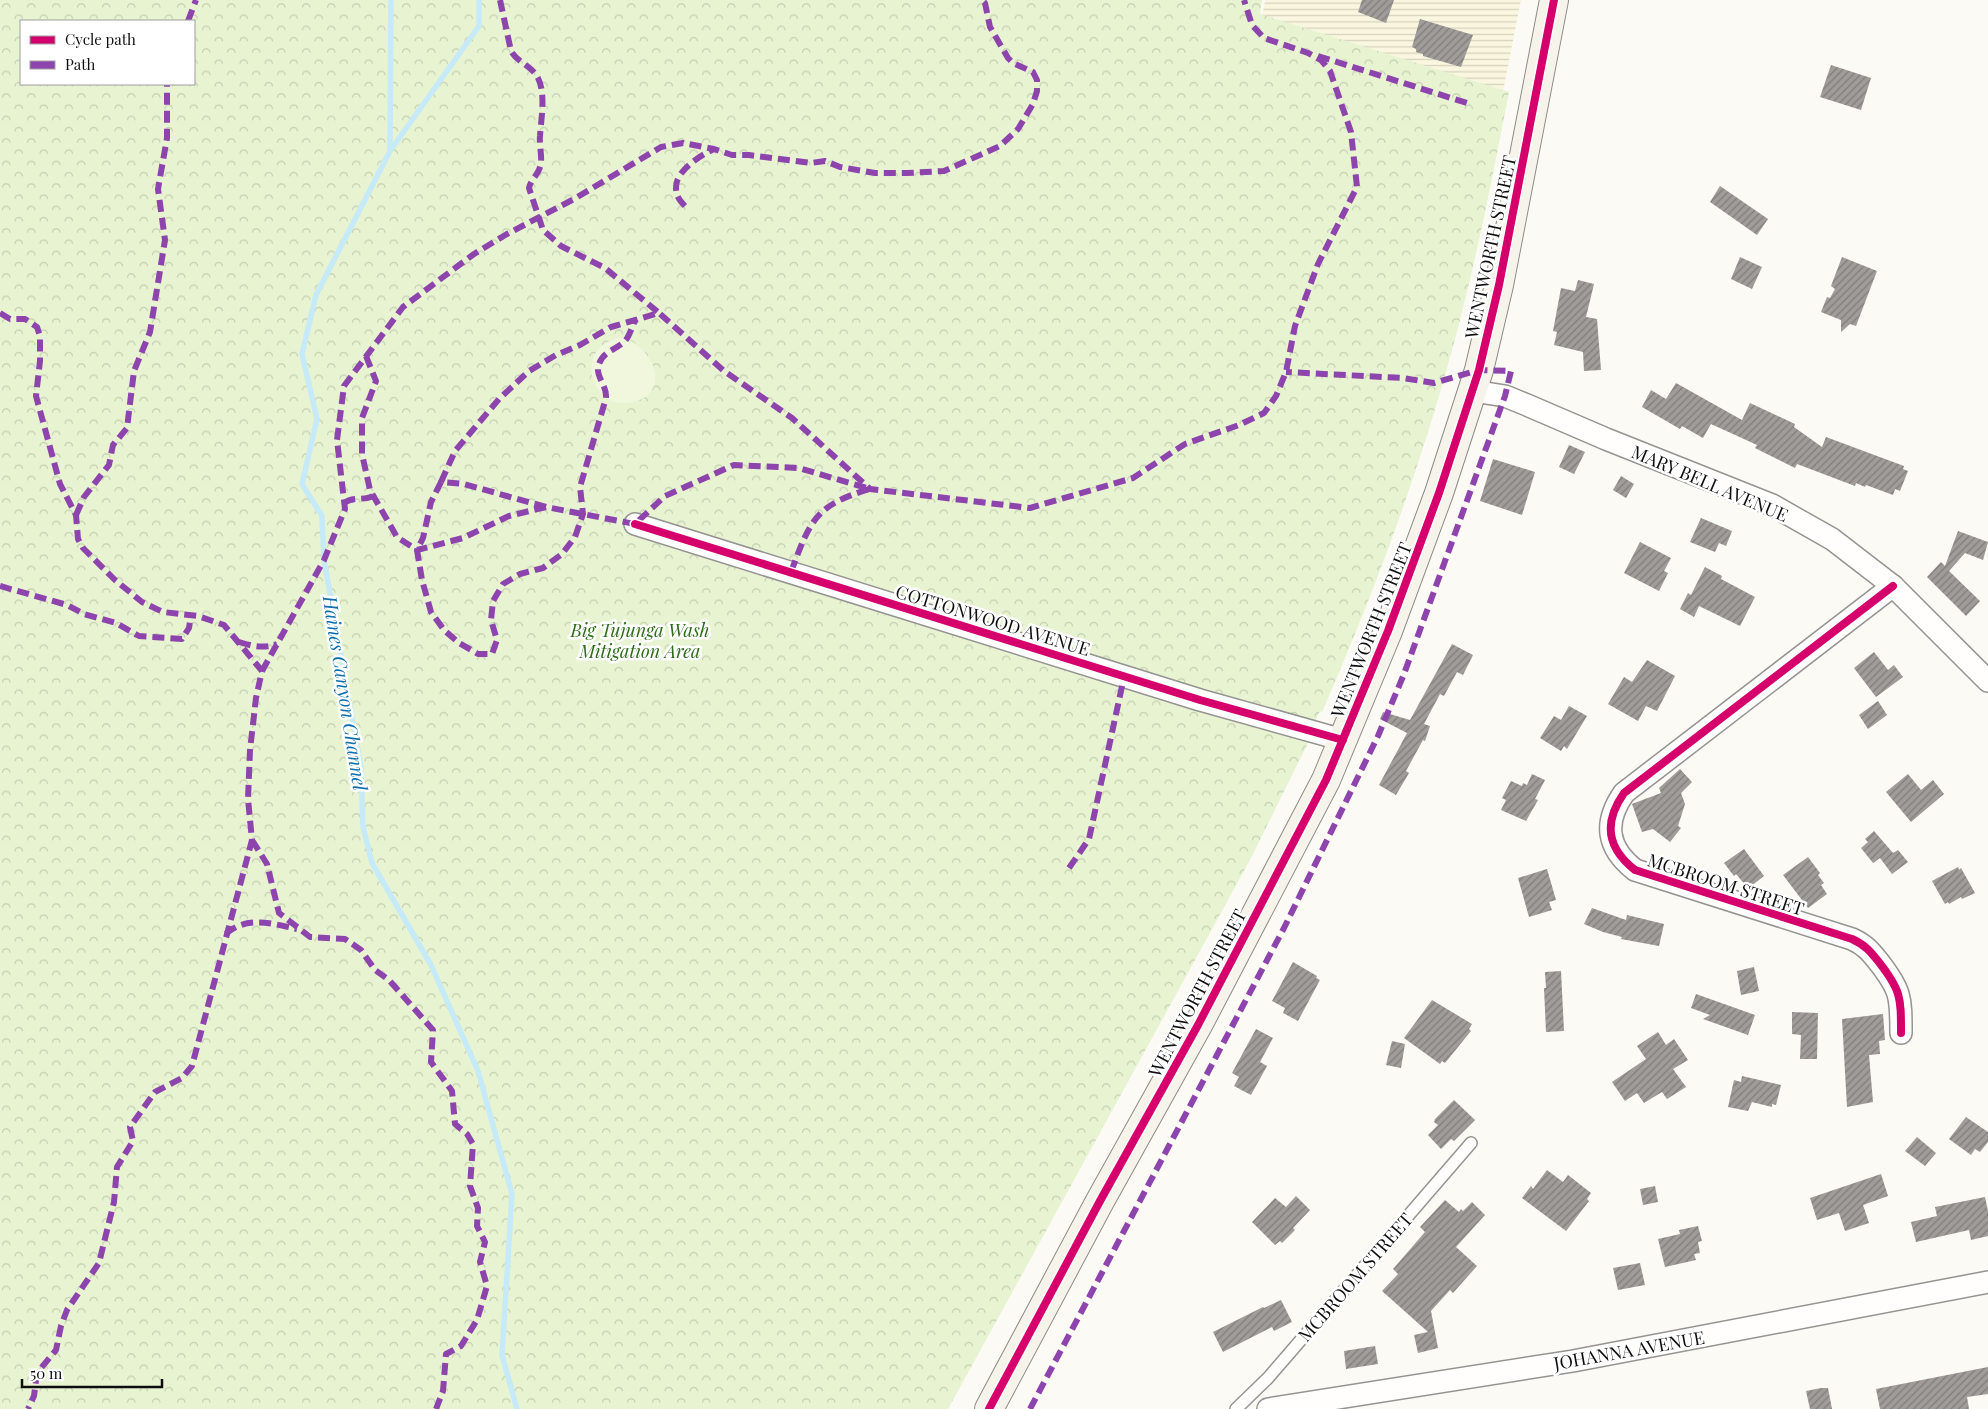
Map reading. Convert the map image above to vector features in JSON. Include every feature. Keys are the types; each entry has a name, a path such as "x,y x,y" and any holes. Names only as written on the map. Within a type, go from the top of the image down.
{"main road":[{"name":"WENTWORTH STREET","path":"989,1409 1100,1201 1198,1025 1326,780 1402,594 1440,493 1473,391 1499,285 1554,0"}],"street":[{"name":"MARY BELL AVENUE","path":"1473,391 1505,396 1606,439 1772,505 1832,539 1893,586 1988,681"},
{"name":"COTTONWOOD AVENUE","path":"635,524 1190,697 1343,740"},
{"name":"MCBROOM STREET","path":"1893,586 1624,793 1615,805 1610,835 1619,855 1635,870 1852,939 1867,947 1894,982 1899,996 1901,1034"},
{"name":"JOHANNA AVENUE","path":"1268,1409 1573,1361 1988,1282"}],"lane":[{"name":"MCBROOM STREET","path":"1236,1409 1268,1378 1470,1143"}],"shaded area":[{"path":"1265,0 1521,0 1501,101 1262,18"}],"green space":[{"name":"Big Tujunga Wash Mitigation Area","path":"0,0 1262,0 1260,14 1509,92 1478,247 1442,387 1396,528 1342,666 1322,712 1320,711 1306,742 1308,743 1250,860 948,1409 0,1409"},
{"path":"619,338 636,344 643,350 654,367 654,386 648,395 636,401 621,403 608,399 599,390 593,379 592,366 595,354 604,344"}],"building":[{"path":"1362,0 1394,0 1386,23 1358,12"},
{"path":"1420,19 1473,35 1461,67 1423,56 1423,54 1416,52 1416,49 1412,47"},
{"path":"1831,65 1871,78 1861,110 1820,97"},
{"path":"1720,186 1768,219 1757,235 1710,202"},
{"path":"1740,257 1762,267 1752,289 1731,279"},
{"path":"1842,257 1877,271 1856,326 1850,324 1841,332 1841,320 1821,312 1827,297 1830,298 1835,289 1831,286"},
{"path":"1578,280 1594,284 1586,317 1597,319 1601,370 1584,371 1583,352 1554,345 1557,332 1553,331 1561,288 1575,291"},
{"path":"1676,383 1742,420 1750,403 1795,424 1794,427 1822,447 1826,437 1904,466 1903,469 1908,471 1900,491 1895,489 1893,495 1866,485 1865,487 1856,483 1855,486 1797,464 1795,468 1755,448 1757,445 1711,424 1703,438 1682,426 1680,429 1642,407 1651,390 1666,399"},
{"path":"1569,445 1585,452 1574,474 1559,467"},
{"path":"1493,459 1535,472 1522,515 1480,501"},
{"path":"1621,476 1634,484 1626,498 1613,490"},
{"path":"1701,518 1732,531 1726,546 1719,543 1715,552 1690,542"},
{"path":"1958,531 1988,542 1983,560 1965,553 1949,571 1980,601 1966,616 1927,577 1941,562 1945,566"},
{"path":"1640,542 1671,558 1664,571 1668,573 1659,591 1624,573"},
{"path":"1705,567 1722,576 1721,579 1755,597 1740,626 1699,606 1694,617 1680,609 1688,593 1691,595"},
{"path":"1452,644 1473,655 1463,675 1457,672 1444,696 1440,694 1424,724 1430,726 1425,741 1423,740 1406,771 1409,773 1396,795 1379,785 1407,733 1380,719 1383,712 1410,720"},
{"path":"1874,652 1888,670 1894,665 1903,677 1876,697 1854,668"},
{"path":"1647,660 1675,676 1657,711 1646,706 1638,721 1608,704 1624,677 1632,682"},
{"path":"1878,701 1887,715 1868,729 1859,715"},
{"path":"1569,706 1587,716 1567,749 1564,746 1561,751 1540,738 1554,716 1561,720"},
{"path":"1680,769 1692,782 1681,793 1685,804 1678,826 1681,828 1670,842 1653,829 1642,832 1632,804 1661,793 1659,788"},
{"path":"1532,774 1545,780 1535,799 1538,800 1526,821 1501,810 1506,800 1502,798 1511,781 1522,786 1523,783 1527,785"},
{"path":"1908,774 1921,790 1933,780 1944,794 1911,822 1886,792"},
{"path":"1874,831 1893,853 1898,850 1908,862 1892,874 1880,858 1873,863 1861,848 1868,842 1865,839"},
{"path":"1744,849 1764,876 1750,887 1749,884 1746,886 1736,874 1734,876 1724,863"},
{"path":"1808,857 1820,873 1818,875 1824,883 1821,885 1827,894 1808,908 1783,875"},
{"path":"1958,867 1959,870 1961,868 1975,893 1945,904 1932,881"},
{"path":"1547,869 1556,900 1549,902 1552,910 1529,917 1518,878"},
{"path":"1592,908 1626,920 1627,915 1664,924 1659,946 1621,939 1622,937 1584,924"},
{"path":"1293,962 1317,976 1316,978 1320,980 1298,1021 1283,1013 1285,1008 1272,1001"},
{"path":"1754,967 1759,991 1741,995 1737,971"},
{"path":"1561,971 1564,1031 1546,1032 1545,972"},
{"path":"1696,994 1755,1015 1748,1035 1703,1019 1710,1015 1691,1008"},
{"path":"1432,1000 1472,1024 1469,1029 1471,1031 1445,1063 1442,1061 1440,1064 1404,1038"},
{"path":"1792,1012 1818,1013 1817,1059 1800,1059 1801,1035 1792,1034"},
{"path":"1883,1014 1885,1040 1879,1041 1880,1054 1869,1055 1873,1102 1847,1107 1842,1019"},
{"path":"1256,1029 1273,1038 1260,1062 1267,1066 1251,1095 1234,1086 1239,1077 1232,1073"},
{"path":"1658,1032 1666,1045 1674,1039 1688,1060 1673,1069 1686,1087 1667,1099 1662,1092 1644,1103 1637,1093 1625,1101 1612,1082 1646,1059 1637,1046"},
{"path":"1392,1041 1405,1044 1401,1068 1386,1065"},
{"path":"1742,1076 1781,1085 1776,1105 1772,1104 1772,1107 1752,1102 1748,1111 1728,1107 1734,1080 1741,1082"},
{"path":"1454,1100 1475,1120 1454,1141 1451,1139 1441,1149 1428,1135 1438,1125 1434,1122 1435,1119"},
{"path":"1966,1117 1988,1132 1988,1142 1980,1152 1975,1149 1971,1155 1949,1139"},
{"path":"1917,1137 1936,1153 1925,1166 1905,1151"},
{"path":"1547,1170 1563,1182 1568,1175 1591,1193 1587,1199 1589,1201 1566,1231 1522,1198 1531,1186 1533,1189"},
{"path":"1881,1174 1888,1196 1863,1205 1869,1223 1845,1231 1839,1213 1817,1220 1810,1198"},
{"path":"1655,1186 1658,1202 1643,1205 1640,1189"},
{"path":"1296,1196 1310,1210 1293,1228 1295,1230 1282,1243 1280,1241 1275,1245 1252,1222 1275,1198 1286,1207"},
{"path":"1985,1197 1988,1211 1988,1236 1971,1240 1969,1230 1916,1242 1911,1222 1937,1216 1935,1207"},
{"path":"1445,1200 1459,1212 1461,1209 1463,1211 1472,1202 1485,1215 1456,1247 1477,1266 1453,1293 1450,1290 1431,1311 1438,1348 1418,1353 1414,1335 1428,1332 1382,1291 1398,1274 1393,1269 1425,1232 1420,1227"},
{"path":"1698,1226 1702,1241 1698,1242 1700,1253 1694,1254 1696,1260 1665,1267 1658,1239 1680,1234 1679,1230"},
{"path":"1640,1263 1645,1285 1618,1290 1613,1268"},
{"path":"1281,1300 1292,1322 1274,1331 1272,1327 1223,1352 1213,1332"},
{"path":"1375,1346 1378,1364 1346,1369 1344,1351"},
{"path":"1988,1367 1988,1394 1967,1397 1969,1409 1880,1409 1876,1389"},
{"path":"1828,1388 1832,1409 1810,1409 1806,1391"}],"waterway":[{"path":"390,150 391,0"},
{"name":"Haines Canyon Channel","path":"479,0 479,26 390,151 316,295 302,354 317,419 302,484 322,516 324,560 361,768 363,827 372,863 431,965 478,1071 512,1194 502,1355 517,1409"}],"marked path":[{"path":"188,20 196,0"},
{"path":"500,0 511,51 535,74 542,91 541,163 529,188 543,230 561,246 605,268 659,313"},
{"path":"262,671 324,560 345,509 337,440 344,386 403,307 474,254 507,234 574,199 661,147 683,143 714,149 732,155 749,155 811,163 825,161 840,167 875,173 907,173 944,171 1000,146 1018,129 1033,104 1037,91 1037,80 1033,72 1013,63 1008,58 990,27 985,3 982,0"},
{"path":"441,482 455,451 499,399 529,371 611,327 659,313 724,371 792,418 870,489 1030,508 1133,478 1185,444 1239,425 1264,413 1276,396 1286,372 1295,326 1318,264 1357,187 1351,132 1330,71 1321,60 1308,53 1264,38 1252,25 1244,0"},
{"path":"1318,56 1470,104"},
{"path":"76,515 84,497 109,465 113,445 127,428 134,371 150,332 165,240 158,189 167,138 167,85"},
{"path":"685,206 676,191 680,176 696,159 714,149"},
{"path":"0,313 10,319 25,319 37,327 40,336 40,361 36,396 60,484 76,515 78,539 83,548 115,580 142,602 163,612 198,616 224,625 262,671 256,698 250,750 248,799 252,840 192,1066 182,1078 155,1092 130,1127 133,1141 117,1167 114,1202 99,1263 67,1310 61,1326 56,1350 37,1373 34,1396 28,1409"},
{"path":"546,507 464,484 441,482 431,502 423,538 417,550 422,580 431,612 444,630 459,643 478,654 492,654 497,640 491,620 493,601 503,584 520,574 543,568 562,554 575,537 583,514 580,487 606,398 598,368 602,358 627,339 636,319"},
{"path":"366,356 376,381 362,418 362,454 370,490 397,537 417,550 463,538 509,516 546,507 635,524 665,496 734,465 799,468 870,489 837,502 817,517 804,540 791,572"},
{"path":"1030,1409 1284,928 1378,736 1404,674 1505,396 1511,371 1479,370 1434,383 1403,378 1286,372"},
{"path":"344,503 373,496"},
{"path":"0,586 67,605 84,614 116,623 139,636 182,639 189,628 191,615"},
{"path":"239,642 262,647 277,644"},
{"path":"1069,868 1089,839 1124,677"},
{"path":"252,840 267,864 279,913 310,937 345,939 361,950 375,970 389,980 433,1030 431,1062 452,1091 455,1124 467,1134 473,1144 470,1186 478,1208 477,1226 485,1242 480,1262 487,1286 477,1320 461,1346 446,1354 443,1391 436,1409"},
{"path":"226,934 242,924 260,922 297,929"}],"cycle path":[{"path":"989,1409 1100,1201 1198,1025 1326,780 1388,631 1439,493 1479,370 1499,285 1554,0"},
{"path":"635,524 1200,700 1343,740"},
{"path":"1893,586 1624,793 1613,815 1611,834 1619,853 1635,870 1852,939 1864,946 1891,979 1898,994 1901,1011 1901,1033"}]}
